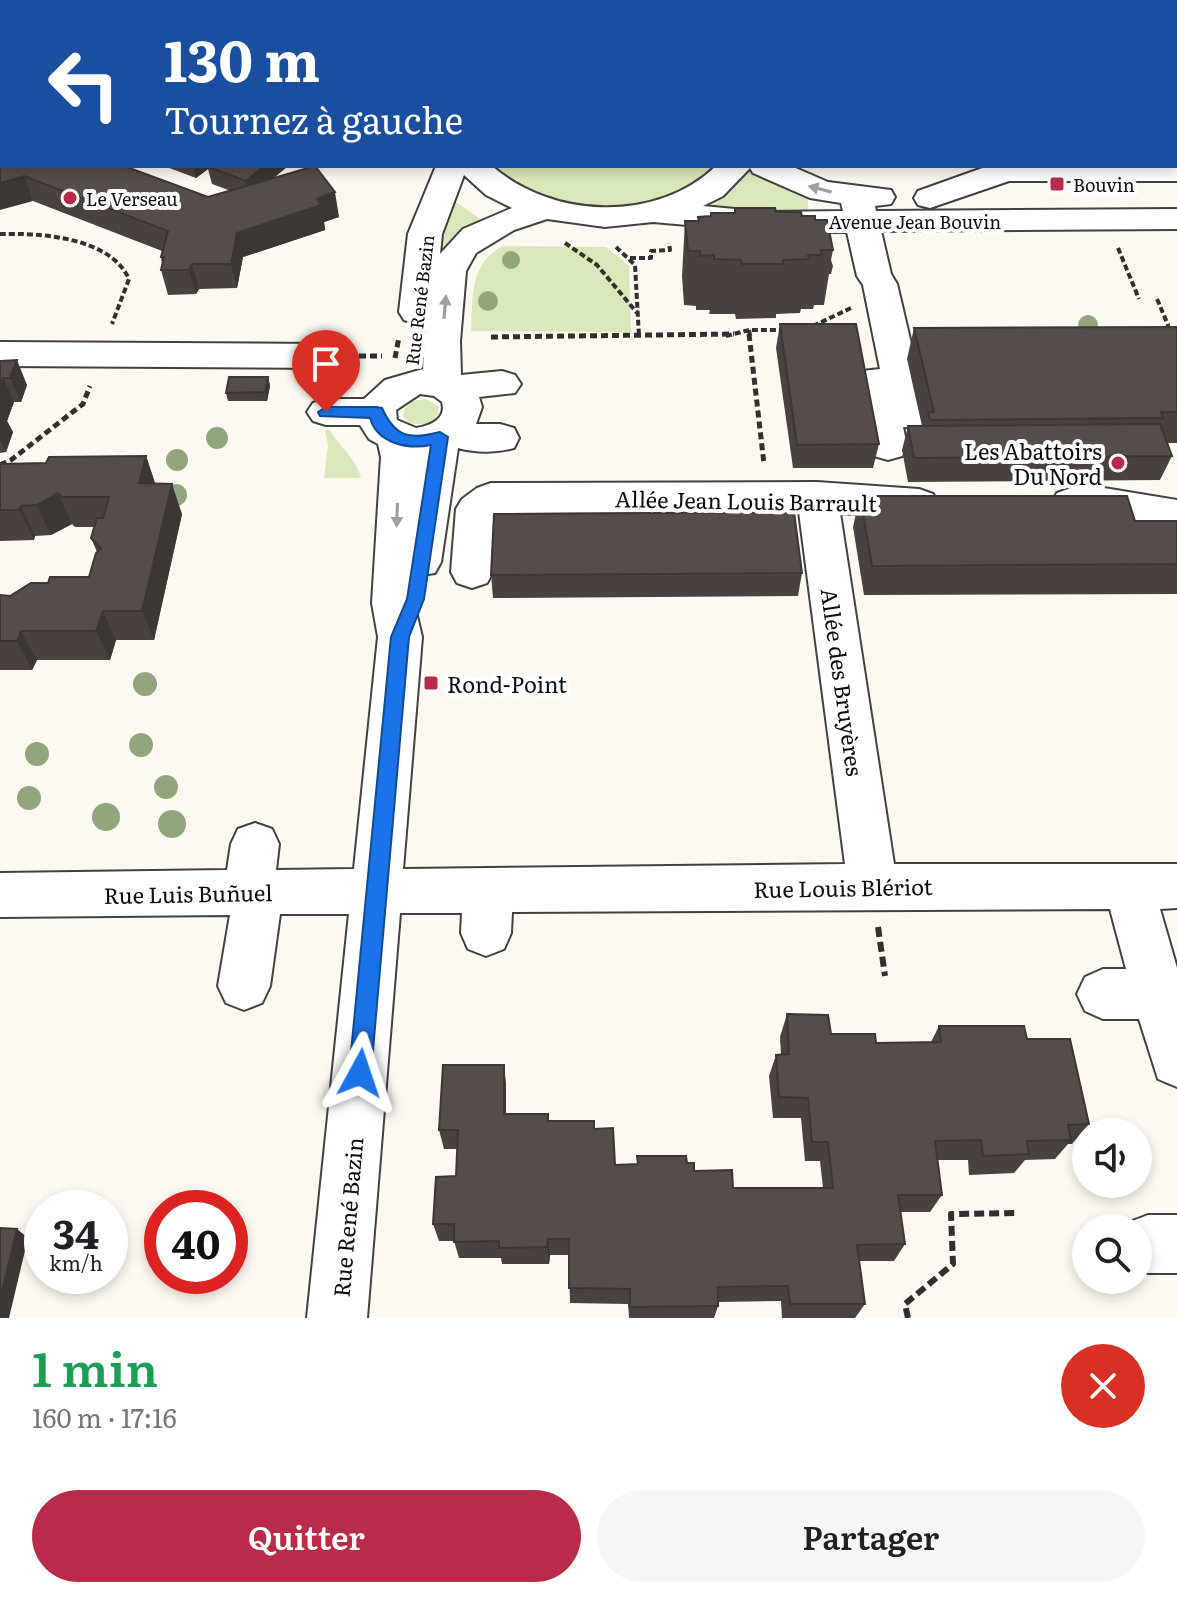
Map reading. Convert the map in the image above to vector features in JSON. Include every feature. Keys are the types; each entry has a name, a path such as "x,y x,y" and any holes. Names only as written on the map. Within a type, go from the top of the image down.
{"street":[{"name":"Rue René Bazin","path":"400,637 393,603 401,457 390,412 410,372 425,234 451,168"},
{"path":"475,168 483,178 550,223 571,215 613,217 661,225 725,180 734,168"},
{"name":"Avenue Jean Bouvin","path":"768,168 858,209 1177,219"},
{"path":"930,198 1005,171 1177,171"},
{"name":"Avenue Jean Bouvin","path":"661,225 767,222 930,198 1177,197"},
{"path":"858,209 897,276 923,359"},
{"name":"Rue René Bazin","path":"449,387 441,367 447,275 453,261 478,234 503,221 550,223"},
{"path":"897,276 880,284 909,415 920,415"},
{"path":"888,446 860,304 897,276"},
{"path":"0,354 326,356"},
{"path":"390,412 421,381 449,387 502,384"},
{"path":"326,412 390,412 426,441 445,435 458,425 465,406 449,387"},
{"name":"Rue René Bazin","path":"337,1318 400,637 415,599 445,435"},
{"path":"445,435 500,438"},
{"name":"Allée Jean Louis Barrault","path":"472,572 476,509 491,498 817,497 963,504"},
{"name":"Allée des Bruyères","path":"817,497 870,867"},
{"path":"1041,503 1104,503 1177,515"},
{"path":"244,986 254,876"},
{"name":"Rue Luis Buñuel","path":"0,895 254,876 377,890"},
{"name":"Rue Louis Blériot","path":"377,890 487,911 1177,886"},
{"path":"1129,887 1177,1061"},
{"path":"1103,994 1159,994"}],"path":[{"path":"550,223 618,286 638,314"},
{"path":"628,258 651,258 651,251 670,250 661,225"},
{"path":"0,234 19,232 103,251 122,263 129,279 83,404 11,460 0,465"},
{"path":"607,238 635,265 639,336"},
{"path":"1115,240 1139,299"},
{"path":"1157,299 1168,325 1162,340"},
{"path":"806,330 852,307 854,322"},
{"path":"749,330 767,497"},
{"path":"491,337 725,336 749,330 792,330"},
{"path":"878,924 885,976"},
{"path":"908,1318 905,1304 953,1264 951,1214 1017,1213"}],"green space":[{"path":"498,168 713,168 693,184 636,204 605,206 574,203 518,183"},
{"path":"749,171 807,195 809,212 721,212 711,208 710,204 727,193"},
{"path":"453,200 482,220 445,256 432,252"},
{"path":"503,246 606,247 629,266 631,332 471,331 478,272 492,253"},
{"path":"425,399 439,406 437,419 427,425 410,423 403,416 405,408 413,401"},
{"path":"325,430 330,430 352,459 361,478 324,478 328,445"}],"building":[{"path":"0,168 129,168 208,197 317,168 335,192 317,199 321,205 237,233 231,264 192,264 189,270 161,270 168,231 24,176 0,183"},
{"path":"211,168 262,168 246,181"},
{"path":"735,208 775,208 776,212 801,212 802,216 815,216 815,220 827,220 833,250 821,250 822,255 808,255 809,259 783,260 783,264 742,264 741,260 714,259 714,255 700,256 700,251 688,251 685,221 699,221 698,217 711,216 711,213 735,213"},
{"path":"780,324 856,324 879,444 797,445"},
{"path":"1177,327 1177,412 1161,412 1163,418 930,420 928,412 934,412 914,328"},
{"path":"17,360 10,378 3,378 0,387 0,361"},
{"path":"229,377 268,377 265,392 226,393"},
{"path":"1160,424 1172,456 914,458 908,426"},
{"path":"146,456 139,483 172,484 142,611 103,611 96,631 21,631 17,641 0,641 0,595 10,596 31,583 48,583 50,577 89,577 96,553 101,549 91,538 97,518 103,518 109,497 62,497 58,493 37,505 21,506 19,510 0,510 0,464 46,463 49,457"},
{"path":"860,496 1127,496 1135,521 1177,521 1177,564 872,566"},
{"path":"794,512 802,573 491,575 494,514"},
{"path":"787,1014 828,1015 831,1034 875,1034 876,1043 941,1042 939,1026 1024,1026 1027,1039 1070,1039 1088,1118 1072,1118 1072,1125 1068,1125 1071,1140 1027,1141 1029,1154 983,1156 981,1140 935,1141 942,1195 898,1195 905,1244 857,1245 865,1304 790,1304 788,1286 718,1287 718,1306 630,1307 630,1289 569,1288 569,1239 548,1239 547,1247 499,1248 499,1241 454,1242 454,1224 433,1224 436,1177 456,1176 458,1130 439,1130 443,1065 504,1065 504,1114 548,1114 548,1121 594,1121 594,1129 613,1128 615,1165 638,1164 637,1156 686,1156 687,1163 694,1163 694,1171 732,1170 733,1188 833,1188 828,1142 812,1142 808,1098 779,1097 776,1055 789,1054"},
{"path":"0,1228 17,1229 0,1300"}],"place":[{"name":"Bouvin","path":"1057,184"},
{"name":"Le Verseau","path":"70,198"},
{"name":"Les Abattoirs Du Nord","path":"1118,463"},
{"name":"Rond-Point","path":"431,683"}],"route":[{"path":"326,412 376,412 379,422 396,438 426,441 440,437 429,492 415,599 400,637 360,1073"}]}
